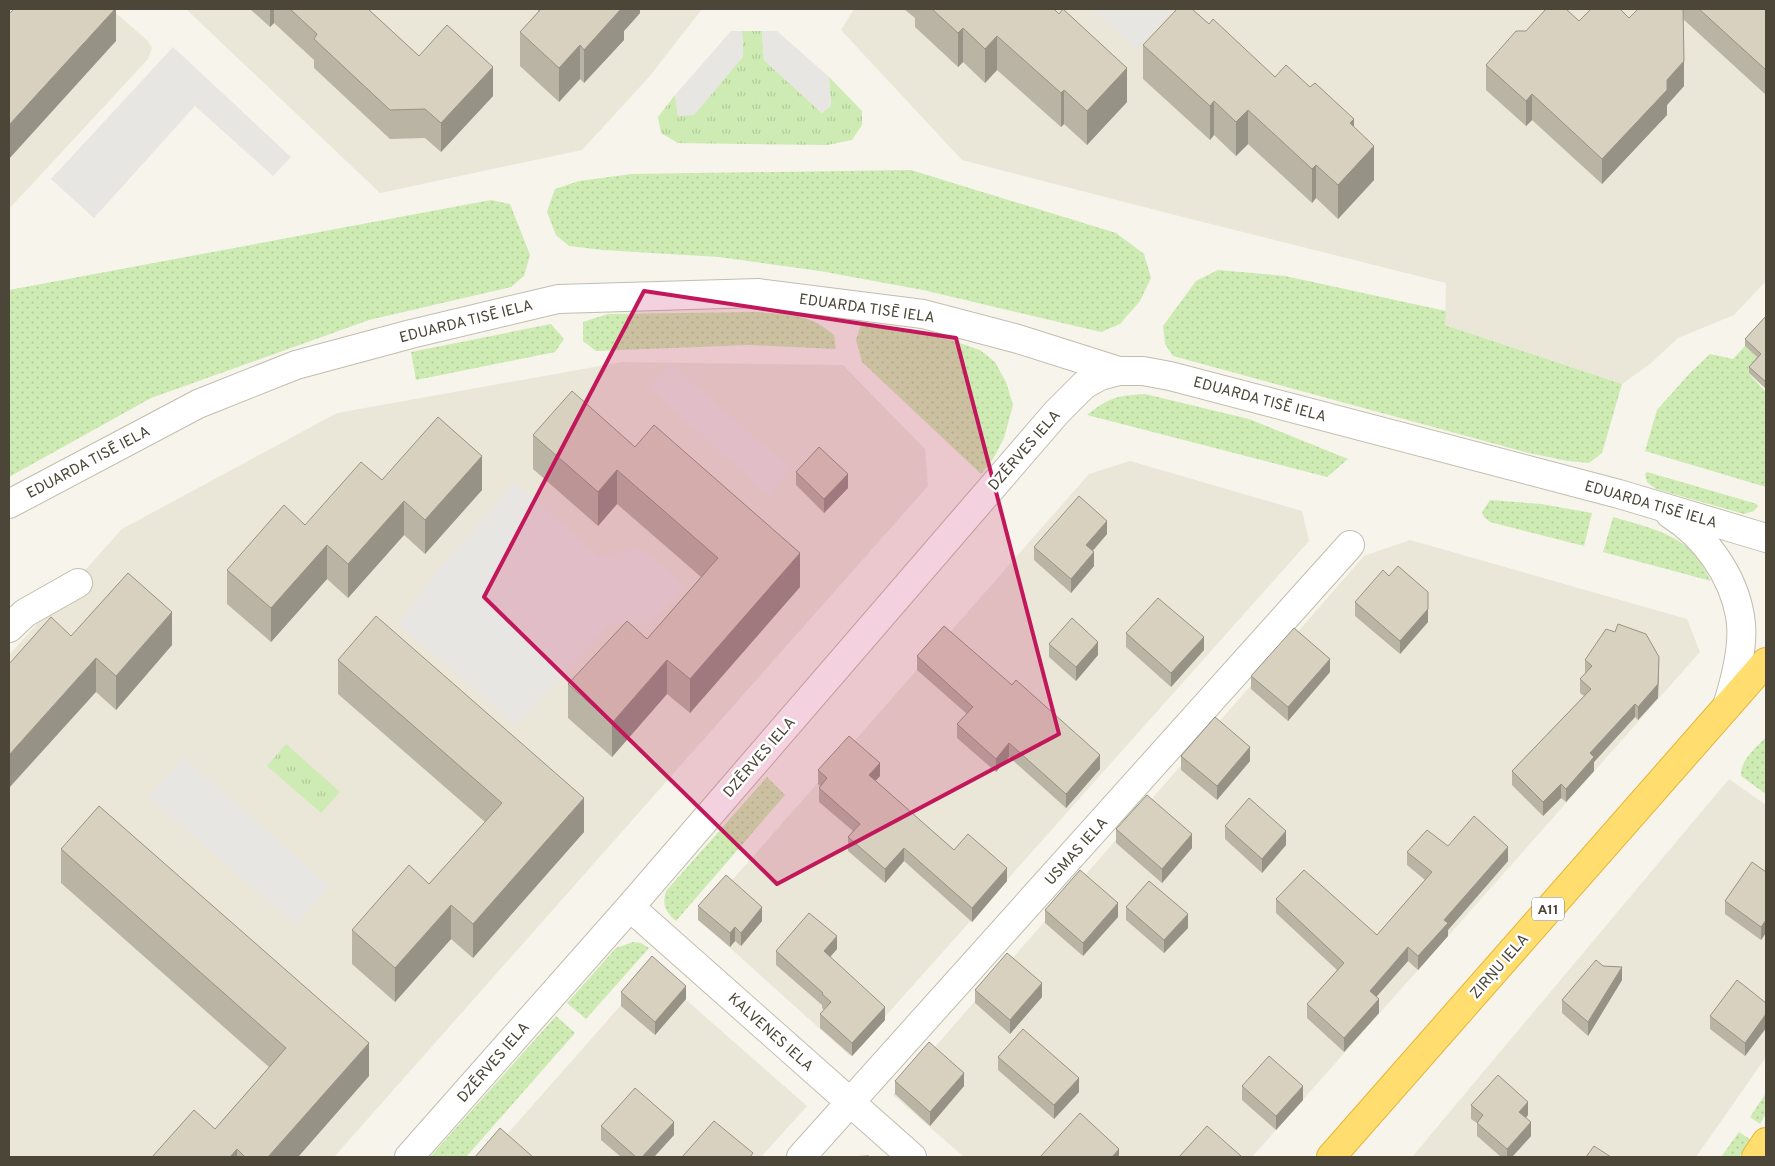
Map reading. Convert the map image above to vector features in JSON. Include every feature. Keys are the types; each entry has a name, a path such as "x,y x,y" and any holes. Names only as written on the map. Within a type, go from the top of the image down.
{"highway":[{"name":"ZIRŅU IELA","path":"1331,1157 1766,662"},
{"path":"1756,1157 1766,1142"}],"street":[{"name":"EDUARDA TISĒ IELA","path":"9,504 198,404 296,365 411,334 558,299 758,292 923,314 1018,339 1119,372 1143,371 1170,376 1619,494 1766,538"},
{"name":"DZĒRVES IELA","path":"409,1157 630,907 1057,412 1084,385 1100,376 1119,372"},
{"path":"1656,505 1679,520 1708,547 1731,586 1740,616 1741,638 1734,685 1726,706"},
{"name":"USMAS IELA","path":"801,1157 1350,545"},
{"path":"9,628 25,614 78,583"},
{"name":"KALVENES IELA","path":"630,907 912,1157"}],"highlighted area":[{"path":"644,291 956,338 1059,734 777,884 484,597"}],"shaded area":[{"path":"10,9 111,9 147,40 152,48 148,59 9,209"},
{"path":"186,9 702,9 649,77 582,150 380,193"},
{"path":"854,9 1766,9 1766,281 1734,315 1678,338 1650,364 1622,384 1445,325 1446,283 962,160 841,30"},
{"path":"1092,9 1173,9 1136,49"},
{"path":"731,31 742,31 743,57 694,115 678,116 675,95"},
{"path":"762,31 777,31 829,77 831,106 822,113 764,60"},
{"path":"173,47 291,157 273,176 195,106 94,218 51,179"},
{"path":"622,362 843,365 925,449 928,486 334,1157 9,1157 9,655 122,529 337,413"},
{"path":"670,363 789,468 769,496 650,388"},
{"path":"1130,461 1302,511 1309,541 850,1056 698,919 1089,474"},
{"path":"515,482 601,558 639,547 685,586 650,624 610,623 517,726 398,624 439,568"},
{"path":"1410,540 1687,619 1700,652 1252,1157 964,1157 893,1095 1364,556"},
{"path":"184,757 329,886 296,925 148,797"},
{"path":"1729,779 1766,805 1766,1057 1696,1157 1412,1157"},
{"path":"652,970 807,1106 761,1157 487,1157"}],"green space":[{"path":"742,31 762,31 764,60 822,113 831,105 829,77 862,111 862,125 852,140 827,145 678,143 661,133 658,117 675,95 678,116 743,57"},
{"path":"911,170 1116,233 1144,254 1151,278 1140,301 1120,324 1101,332 923,290 820,271 719,257 603,250 569,246 556,235 547,212 555,189 579,181 632,174"},
{"path":"491,200 510,204 530,255 524,276 511,287 369,320 151,398 9,477 9,290"},
{"path":"1218,270 1285,276 1446,311 1445,325 1622,384 1602,453 1589,463 1529,453 1173,356 1165,344 1163,326 1196,281"},
{"path":"757,312 798,316 816,323 834,335 836,349 749,345 596,351 583,341 583,322 608,314"},
{"path":"862,322 930,333 980,350 995,362 1006,382 1013,405 1004,438 993,459 981,474 862,362 856,340"},
{"path":"551,324 564,339 555,352 416,380 411,352"},
{"path":"1745,346 1761,361 1749,374 1766,392 1766,487 1645,451 1657,410 1689,374 1710,354 1733,359"},
{"path":"1145,394 1249,419 1348,459 1327,477 1087,415 1114,398"},
{"path":"1647,472 1757,504 1758,506 1754,511 1744,514 1656,489 1647,482 1645,474"},
{"path":"1490,500 1541,504 1592,513 1584,546 1490,522 1484,517 1482,512"},
{"path":"1613,517 1648,527 1682,543 1700,560 1711,581 1603,552"},
{"path":"1766,737 1766,794 1741,776 1741,770 1753,750"},
{"path":"286,744 340,792 321,813 267,766"},
{"path":"767,777 785,795 676,921 665,908 666,891"},
{"path":"633,942 641,943 649,948 586,1019 567,1003 616,948"},
{"path":"556,1016 575,1033 466,1157 431,1156"},
{"path":"1766,1093 1766,1113 1760,1124 1750,1117"},
{"path":"1739,1132 1751,1140 1739,1157 1721,1157"}],"building":[{"path":"14,9 115,9 9,125 9,14"},
{"path":"290,9 368,9 419,56 447,25 493,67 441,123 425,109 390,110 314,39 317,34"},
{"path":"541,9 621,9 584,50 580,45 559,68 520,32"},
{"path":"932,9 1054,9 1059,14 1063,9 1127,68 1087,111 1064,90 1061,93 997,36 985,49 963,28 958,33"},
{"path":"1177,9 1192,9 1209,24 1213,19 1275,77 1286,65 1310,87 1315,83 1354,119 1350,123 1374,146 1338,185 1316,165 1312,169 1248,110 1236,122 1214,101 1210,106 1143,45"},
{"path":"1546,9 1566,9 1579,21 1591,9 1620,9 1629,18 1638,9 1683,9 1684,61 1667,80 1667,90 1602,159 1532,94 1526,101 1486,65 1516,31 1526,31"},
{"path":"1699,9 1766,9 1766,70"},
{"path":"1766,316 1766,382 1749,367 1761,354 1745,339"},
{"path":"572,391 635,447 654,425 800,553 690,679 667,660 612,723 568,684 627,621 647,639 718,558 617,470 598,492 533,435"},
{"path":"438,417 482,456 425,520 404,501 348,564 327,545 271,608 227,570 284,505 305,525 361,462 382,480"},
{"path":"819,447 848,474 824,499 796,472"},
{"path":"1079,496 1107,521 1086,545 1094,552 1071,579 1034,547"},
{"path":"1398,566 1428,592 1428,609 1400,641 1355,602 1383,570 1389,576"},
{"path":"128,573 172,612 116,676 96,658 9,755 9,664 51,617 71,636"},
{"path":"1158,598 1204,637 1171,673 1126,633"},
{"path":"376,616 584,798 473,924 451,905 395,968 352,930 409,865 429,884 502,803 338,660"},
{"path":"1072,618 1098,642 1076,667 1049,644"},
{"path":"1618,624 1646,634 1659,657 1658,684 1638,707 1635,704 1590,753 1594,757 1566,789 1561,784 1543,802 1512,771 1591,689 1580,679 1592,666 1585,660 1606,629 1615,632"},
{"path":"944,626 1012,685 1016,680 1100,755 1066,794 1009,743 996,759 957,724 973,707 917,656"},
{"path":"1294,628 1330,659 1288,707 1251,676"},
{"path":"1215,717 1250,747 1217,786 1181,756"},
{"path":"849,736 880,763 869,775 954,850 968,834 1007,868 972,908 904,848 885,869 848,837 860,824 819,788 827,778 818,770"},
{"path":"1147,795 1192,834 1162,869 1116,829"},
{"path":"1249,798 1286,831 1262,859 1225,826"},
{"path":"99,806 369,1043 268,1157 245,1157 237,1149 230,1157 152,1157 194,1110 215,1129 286,1048 61,849"},
{"path":"1474,816 1508,847 1444,920 1448,923 1418,956 1408,947 1370,991 1379,999 1344,1038 1307,1004 1344,963 1276,899 1304,870 1377,935 1432,872 1407,852 1427,830 1448,846"},
{"path":"1752,862 1766,872 1766,920 1761,927 1725,901"},
{"path":"1080,870 1118,903 1083,943 1045,910"},
{"path":"726,875 762,907 741,933 735,927 730,933 698,906"},
{"path":"1149,881 1188,914 1164,940 1126,907"},
{"path":"809,913 837,936 824,951 885,1007 852,1043 820,1014 831,1002 776,951"},
{"path":"1007,953 1042,983 1010,1020 975,990"},
{"path":"652,956 686,986 655,1022 621,992"},
{"path":"1596,960 1603,966 1622,967 1588,1022 1562,1000"},
{"path":"1737,980 1766,1003 1766,1014 1745,1043 1710,1016"},
{"path":"1023,1029 1079,1078 1054,1105 998,1057"},
{"path":"929,1042 964,1073 930,1112 895,1081"},
{"path":"1269,1056 1303,1086 1276,1116 1242,1086"},
{"path":"1498,1075 1528,1102 1519,1112 1531,1122 1507,1149 1477,1123 1483,1115 1471,1105"},
{"path":"635,1088 674,1122 642,1157 636,1157 601,1126"},
{"path":"1080,1113 1119,1149 1112,1157 1040,1157"},
{"path":"714,1121 753,1153 750,1157 682,1157"},
{"path":"1207,1126 1241,1156 1179,1157"},
{"path":"500,1128 533,1157 475,1157"},
{"path":"1594,1146 1611,1157 1586,1157"}]}
